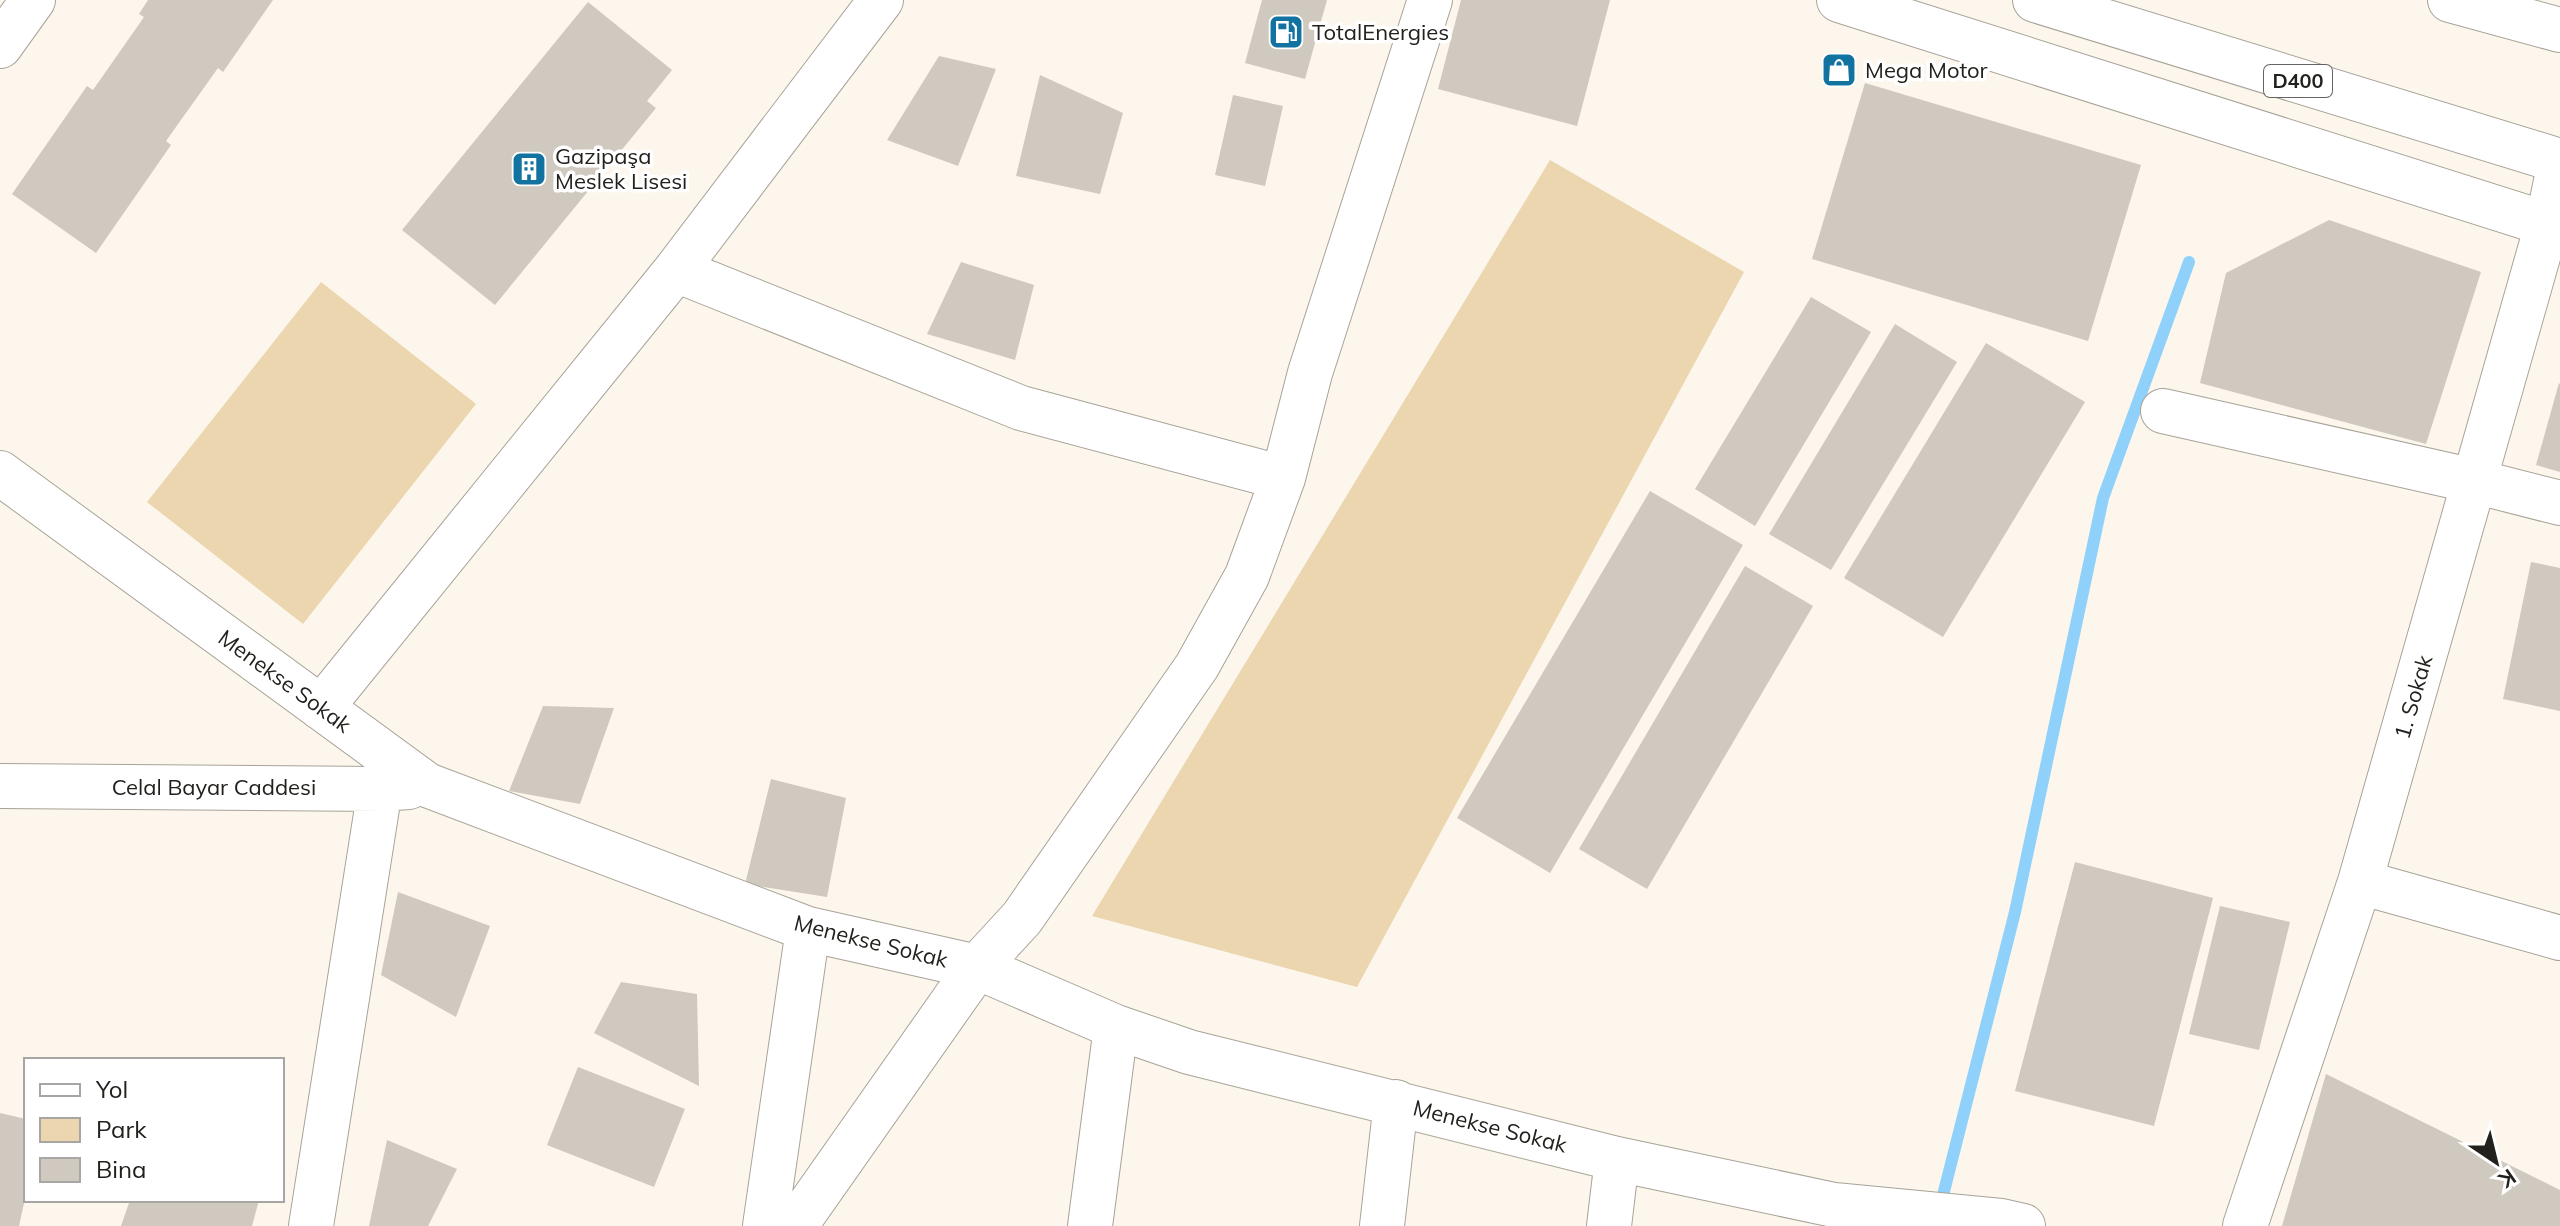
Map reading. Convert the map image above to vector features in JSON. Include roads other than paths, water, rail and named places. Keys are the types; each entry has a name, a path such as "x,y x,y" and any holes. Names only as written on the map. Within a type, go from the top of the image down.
{"main road":[{"path":"0,46 33,0"},
{"path":"795,1226 977,967 1022,918 1197,666 1247,576 1283,478 1310,373 1430,0"},
{"path":"1839,0 2553,226"},
{"name":"D400","path":"2035,0 2560,162"},
{"path":"2450,0 2560,30"},
{"path":"321,708 676,270 874,2"},
{"name":"1. Sokak","path":"2245,1226 2360,882 2474,481 2553,226 2560,162"},
{"path":"676,270 1021,408 1283,478"},
{"path":"2163,411 2560,503"},
{"name":"Menekse Sokak","path":"0,473 427,785 808,929 977,967 1116,1027 1189,1052 1617,1159 1834,1205 2012,1224"},
{"name":"Celal Bayar Caddesi","path":"0,786 380,789 427,785"},
{"path":"311,1226 380,789"},
{"path":"2360,882 2560,938"},
{"path":"765,1226 808,929"},
{"path":"1090,1226 1116,1027"},
{"path":"1382,1226 1396,1102"},
{"path":"1609,1226 1617,1159"}],"waterway":[{"path":"1940,1207 2015,912 2103,498 2189,262"}],"place":[{"name":"TotalEnergies","path":"1286,32"},
{"name":"Mega Motor","path":"1839,70"},
{"name":"Gazipaşa Meslek Lisesi","path":"529,169"}]}
